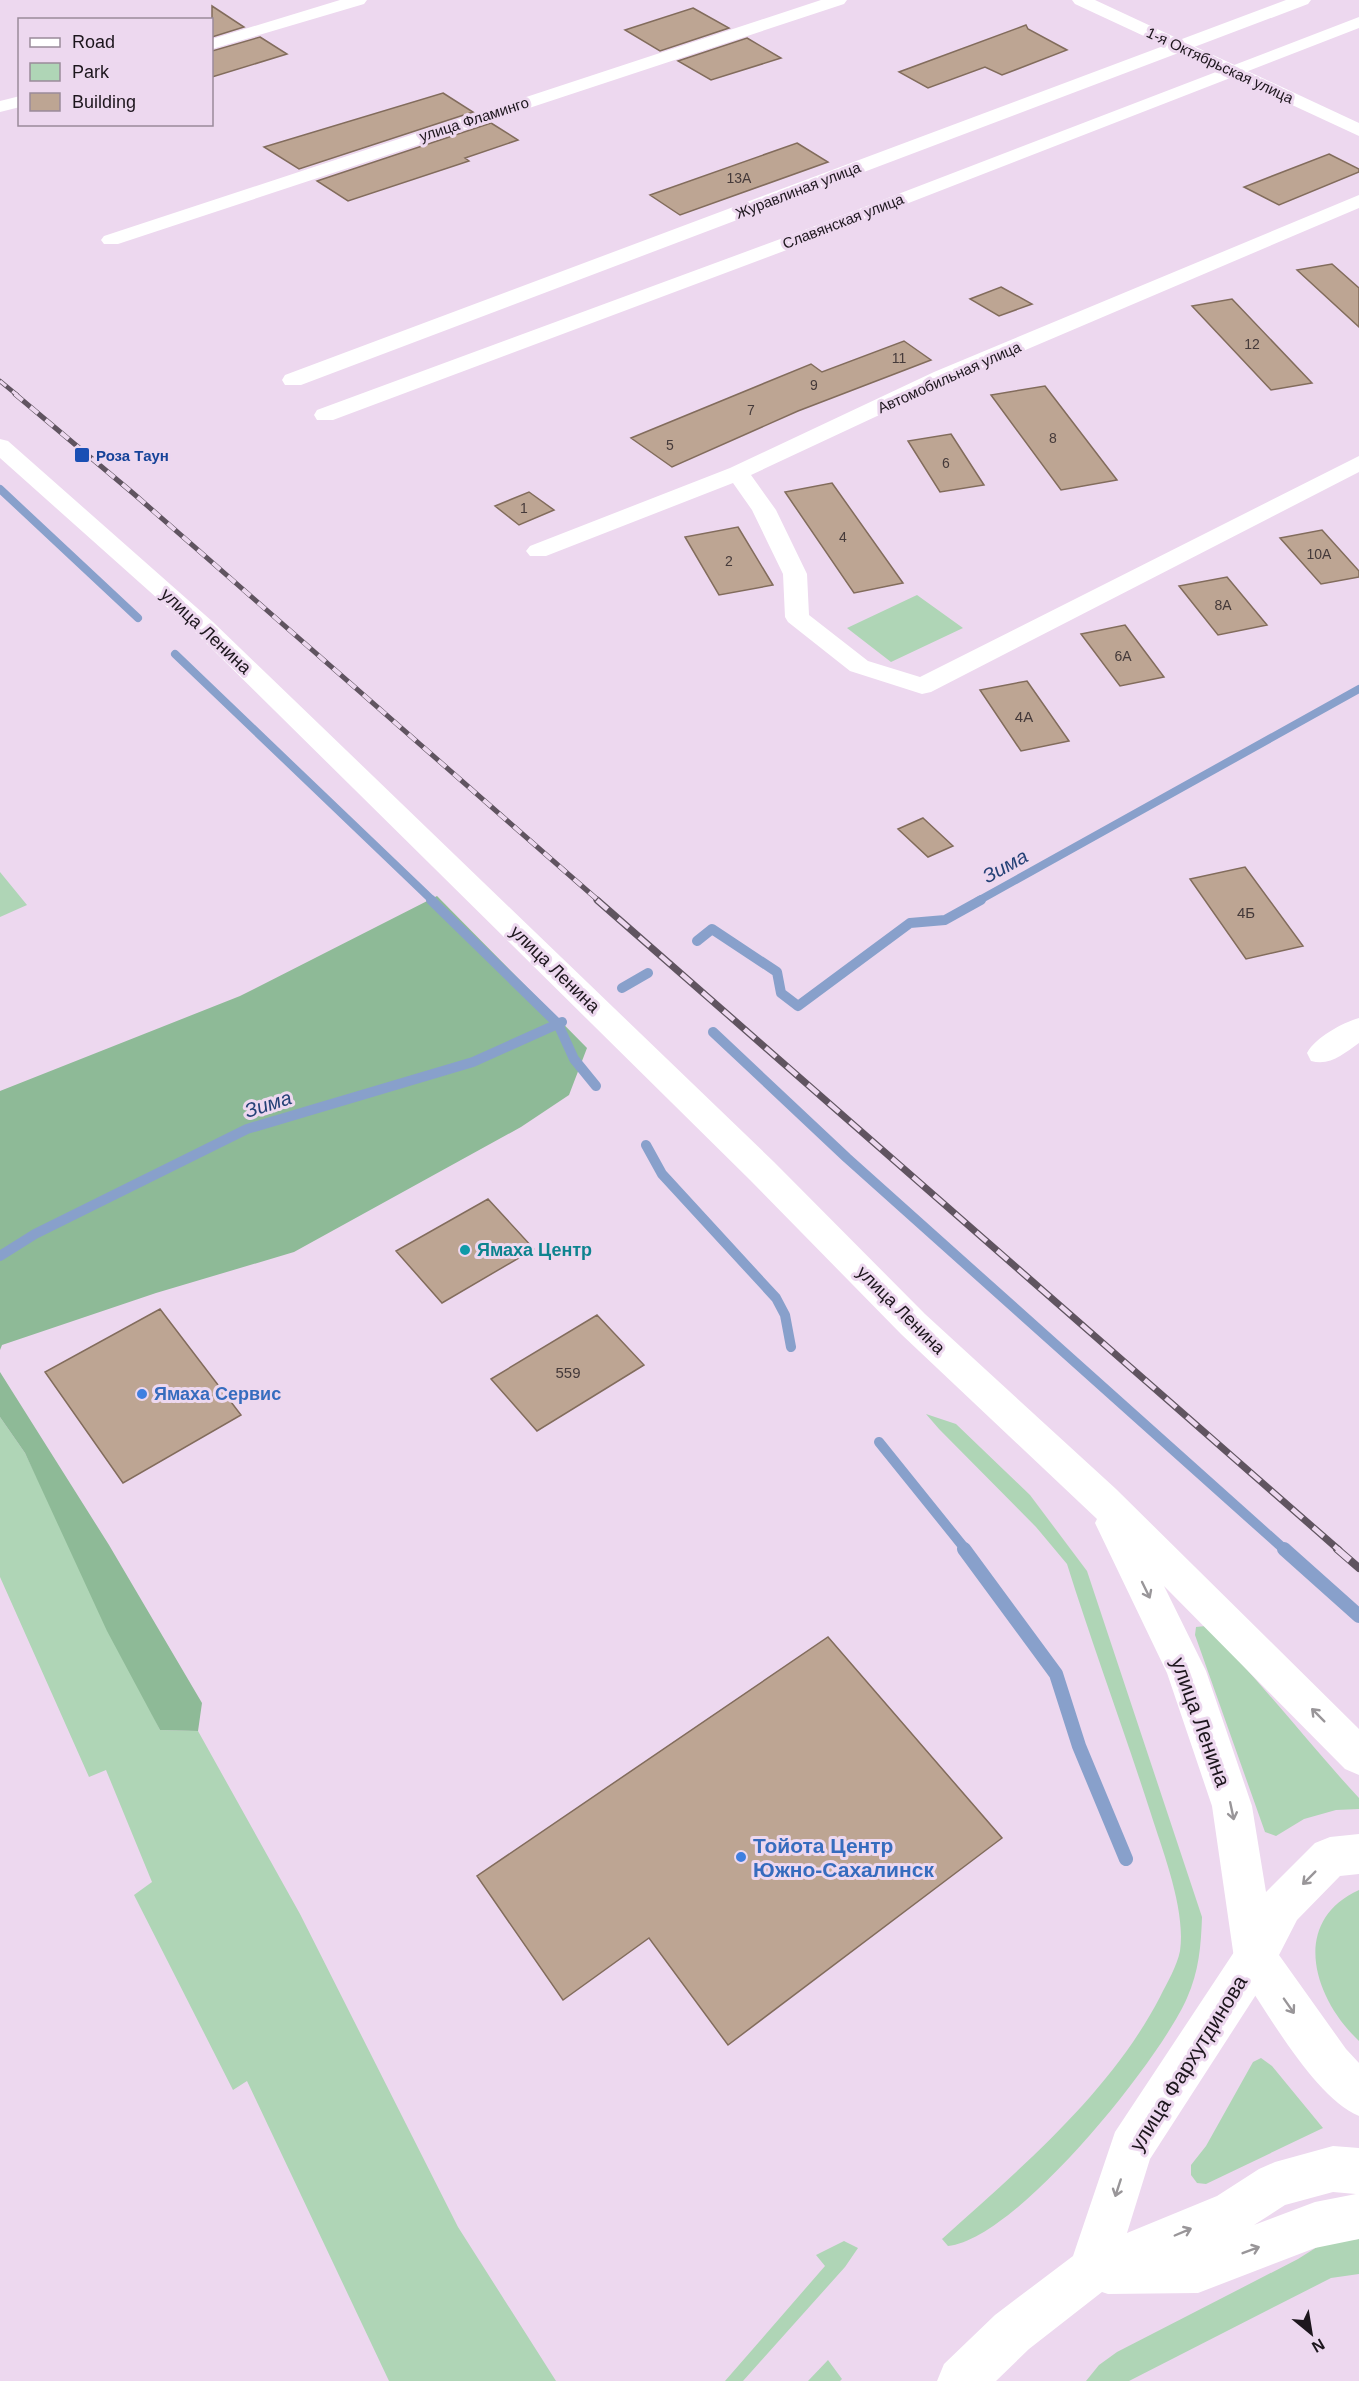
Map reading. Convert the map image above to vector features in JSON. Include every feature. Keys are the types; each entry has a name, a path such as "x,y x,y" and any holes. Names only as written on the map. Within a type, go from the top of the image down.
{"main road":[{"name":"1-я Октябрьская улица","path":"1081,0 1359,130"},
{"name":"улица Ленина","path":"0,446 204,627 762,1171 913,1324 1102,1500 1359,1756"},
{"name":"улица Ленина","path":"1102,1500 1186,1671 1232,1806 1255,1958"},
{"name":"улица Фархутдинова","path":"1091,2271 1131,2148 1255,1958 1282,1905 1330,1857 1359,1854"},
{"path":"1255,1958 1330,2065 1359,2094"},
{"path":"961,2381 1012,2332 1091,2271 1233,2211 1275,2186 1333,2169 1359,2171"},
{"path":"1091,2271 1198,2270 1316,2225 1359,2216"}],"street":[{"path":"213,44 358,0"},
{"name":"улица Фламинго","path":"111,240 838,0"},
{"name":"Журавлиная улица","path":"293,380 1176,45 1302,0"},
{"name":"Славянская улица","path":"325,416 1235,72 1359,22"},
{"path":"0,107 18,102"},
{"name":"Автомобильная улица","path":"538,551 738,473 942,377 1359,201"},
{"path":"738,473 764,510 795,574 797,618 859,666 922,686 1359,463"},
{"path":"1323,1053 1359,1029"}],"green space":[{"path":"917,595 963,628 891,662 847,628"},
{"path":"0,872 27,905 0,917"},
{"path":"437,896 587,1048 569,1095 521,1127 294,1252 156,1293 2,1345 0,1350 0,1091 240,996"},
{"path":"0,1372 109,1545 202,1703 198,1731 160,1730 107,1631 25,1453 0,1417"},
{"path":"926,1414 956,1424 1030,1495 1087,1571 1202,1917 1199,1958 1187,1998 1172,2026 1118,2102 1047,2181 1011,2213 977,2236 948,2246 942,2239 1062,2127 1116,2065 1140,2032 1169,1980 1179,1957 1181,1935 1177,1900 1167,1863 1067,1564 1036,1527"},
{"path":"0,1417 25,1453 160,1730 198,1731 300,1914 458,2227 556,2381 389,2381 247,2081 233,2090 134,1895 152,1882 106,1770 89,1777 0,1577"},
{"path":"1206,1626 1359,1798 1359,1809 1336,1810 1304,1819 1276,1836 1265,1832 1195,1635 1196,1627"},
{"path":"1359,1890 1359,2041 1343,2024 1330,2004 1321,1983 1316,1962 1316,1941 1323,1921 1337,1904"},
{"path":"1261,2058 1272,2066 1323,2128 1206,2184 1197,2183 1191,2175 1191,2165 1206,2146 1253,2062"},
{"path":"1359,2239 1359,2274 1331,2278 1129,2381 1086,2381 1099,2365 1117,2352 1298,2259 1325,2242"},
{"path":"844,2241 858,2248 845,2267 743,2381 725,2381 825,2266 816,2255"},
{"path":"828,2360 842,2379 840,2381 808,2381"}],"building":[{"path":"212,6 244,27 213,37"},
{"path":"693,8 729,28 660,51 625,30"},
{"path":"1026,25 1028,29 1067,50 1002,75 985,67 928,88 899,72"},
{"path":"260,37 287,54 213,77 213,51"},
{"path":"747,38 781,58 711,80 678,61"},
{"path":"443,93 473,112 299,169 264,147"},
{"path":"491,123 518,140 465,158 469,161 348,201 317,181"},
{"path":"797,143 828,162 680,215 650,195"},
{"path":"1329,154 1359,169 1359,172 1279,205 1244,187"},
{"path":"1332,264 1359,288 1359,327 1297,270"},
{"path":"1001,287 1032,304 999,316 970,299"},
{"path":"1232,299 1312,383 1271,390 1192,306"},
{"path":"904,341 931,360 798,411 672,467 631,438 811,364 822,372"},
{"path":"1045,386 1117,480 1061,490 991,395"},
{"path":"951,434 984,485 940,492 908,441"},
{"path":"832,483 903,583 854,593 785,492"},
{"path":"529,492 554,510 519,525 495,506"},
{"path":"738,527 773,585 719,595 685,537"},
{"path":"1322,530 1359,571 1359,577 1321,584 1280,538"},
{"path":"1227,577 1267,625 1218,635 1179,586"},
{"path":"1125,625 1164,677 1120,686 1081,634"},
{"path":"1027,681 1069,741 1021,751 980,690"},
{"path":"923,818 953,846 928,857 898,829"},
{"path":"1245,867 1303,946 1246,959 1190,879"},
{"name":"Ямаха Центр","path":"488,1199 534,1249 442,1303 396,1251"},
{"name":"Ямаха Сервис","path":"160,1309 241,1415 123,1483 45,1372"},
{"path":"597,1315 644,1365 537,1431 491,1379"},
{"name":"Тойота Центр Южно-Сахалинск","path":"828,1637 1002,1838 728,2045 649,1938 563,2000 477,1876"}],"waterway":[{"path":"0,489 138,618"},
{"path":"175,654 433,901"},
{"name":"Зима","path":"978,901 1359,689"},
{"path":"431,900 558,1024"},
{"name":"Зима","path":"697,941 712,929 777,972 781,993 798,1006 910,923 945,920 981,900"},
{"name":"Зима","path":"622,988 648,973"},
{"name":"Зима","path":"558,1024 562,1022"},
{"name":"Зима","path":"0,1256 35,1234 247,1129 473,1062 558,1024"},
{"path":"558,1024 574,1059 596,1086"},
{"path":"713,1032 847,1158 1285,1550"},
{"path":"646,1145 662,1174 776,1298 785,1315 791,1347"},
{"path":"879,1442 966,1550"},
{"path":"964,1549 1056,1674 1079,1746 1126,1859"},
{"path":"1284,1549 1359,1616"}],"railway":[{"path":"0,381 17,395"},
{"path":"15,394 134,494 599,901"},
{"path":"597,900 1339,1550"},
{"path":"1337,1549 1359,1568"}],"place":[{"name":"Роза Таун","path":"82,455"},
{"name":"Ямаха Центр","path":"465,1250"},
{"name":"Ямаха Сервис","path":"142,1394"},
{"name":"Тойота Центр Южно-Сахалинск","path":"741,1857"}]}
